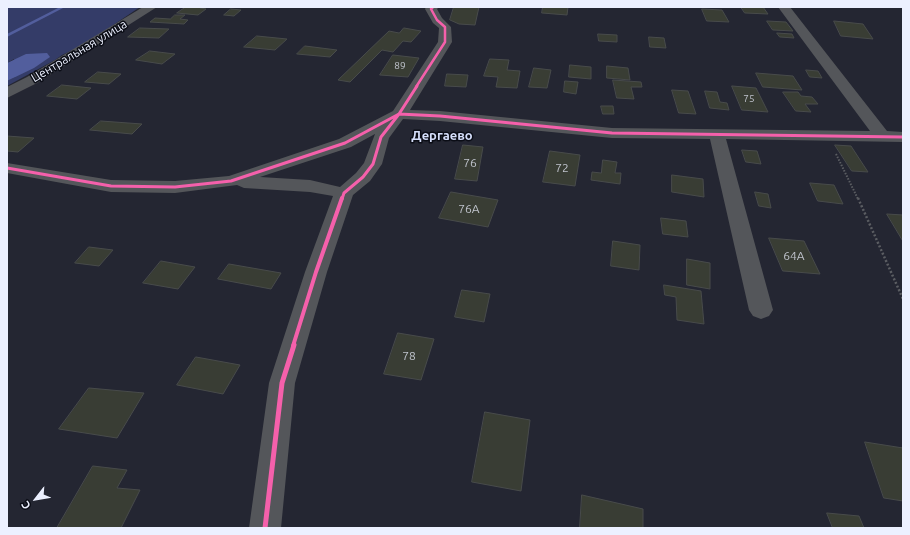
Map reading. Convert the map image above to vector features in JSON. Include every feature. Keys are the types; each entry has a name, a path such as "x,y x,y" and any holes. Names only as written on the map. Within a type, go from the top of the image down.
{"street":[{"name":"Центральная улица","path":"7,92 32,80 151,7"},
{"path":"265,528 282,383 316,272 344,193 363,178 373,164 381,137 399,114 445,42 445,27 437,20 431,9 432,7"},
{"path":"784,7 882,136"},
{"path":"231,181 345,143 399,114 440,116 612,133 882,136 903,138"},
{"path":"717,134 761,310"},
{"path":"7,168 111,186 175,187 231,181 310,186 344,193"}],"path":[{"path":"833,148 872,228 884,260 903,299"}],"shaded area":[{"path":"7,7 140,7 85,44 62,55 7,86 7,81 15,77 14,59 7,63"},
{"path":"47,53 50,57 34,68 7,81 7,63 26,54"}],"building":[{"path":"186,7 201,7 200,8 206,9 198,15 177,13"},
{"path":"454,7 479,7 475,25 459,24 450,20"},
{"path":"543,7 568,7 567,15 542,13"},
{"path":"741,7 763,7 768,14 745,13"},
{"path":"231,9 241,10 234,16 224,15"},
{"path":"702,9 722,10 729,22 707,21"},
{"path":"175,15 185,15 180,19 188,20 184,24 150,22 155,18 170,19"},
{"path":"767,21 786,22 793,31 773,30"},
{"path":"834,21 863,24 873,39 841,36"},
{"path":"140,28 169,29 159,38 128,37"},
{"path":"404,28 421,31 411,42 403,41 393,52 382,50 350,82 338,80 389,31 399,33"},
{"path":"777,33 792,34 794,38 780,37"},
{"path":"598,34 617,35 617,42 599,41"},
{"path":"257,36 287,39 275,50 244,47"},
{"path":"649,37 664,38 666,48 650,47"},
{"path":"305,46 337,50 330,57 297,54"},
{"path":"150,51 175,54 162,64 136,60"},
{"path":"393,55 419,58 408,77 380,75"},
{"path":"490,59 509,60 507,70 520,71 517,88 496,87 498,77 484,76"},
{"path":"570,65 591,67 591,79 569,77"},
{"path":"607,66 628,68 630,80 607,78"},
{"path":"534,68 551,70 547,88 529,87"},
{"path":"806,70 818,71 822,78 810,77"},
{"path":"98,72 121,74 109,84 85,82"},
{"path":"756,73 793,76 802,90 763,87"},
{"path":"447,74 468,75 466,87 445,86"},
{"path":"613,80 641,82 642,87 631,87 634,99 617,98"},
{"path":"565,81 578,82 576,94 564,92"},
{"path":"62,85 91,88 77,99 47,96"},
{"path":"732,86 756,88 768,112 742,110"},
{"path":"672,90 688,91 696,114 679,113"},
{"path":"705,91 717,92 720,102 727,103 729,110 710,108"},
{"path":"783,92 798,92 801,96 812,97 818,104 805,104 811,112 796,111"},
{"path":"601,106 613,106 614,114 603,114"},
{"path":"101,121 142,124 132,134 90,130"},
{"path":"7,136 34,138 18,152 7,151"},
{"path":"463,145 483,147 477,181 455,179"},
{"path":"835,145 851,146 868,172 852,171"},
{"path":"742,150 757,151 761,164 746,162"},
{"path":"550,151 580,155 575,186 543,182"},
{"path":"603,160 617,162 615,173 621,173 620,184 591,180 592,172 601,173"},
{"path":"672,175 703,179 704,197 672,192"},
{"path":"810,183 834,185 843,204 818,201"},
{"path":"451,192 498,200 488,227 439,218"},
{"path":"755,192 768,194 771,208 759,206"},
{"path":"887,214 903,215 903,241"},
{"path":"661,218 686,221 688,237 663,234"},
{"path":"769,238 804,241 820,274 783,271"},
{"path":"613,241 640,245 639,270 611,266"},
{"path":"89,247 113,250 99,266 75,263"},
{"path":"687,259 710,263 710,289 687,285"},
{"path":"161,261 195,267 178,289 143,283"},
{"path":"229,264 281,273 271,289 218,279"},
{"path":"664,285 701,291 704,324 677,320 676,297 665,295"},
{"path":"462,290 490,294 484,322 455,317"},
{"path":"398,333 434,339 421,380 384,374"},
{"path":"196,357 240,365 223,394 177,385"},
{"path":"89,388 144,393 117,438 59,429"},
{"path":"485,412 530,420 521,491 472,482"},
{"path":"865,442 903,448 903,501 884,498"},
{"path":"93,466 127,470 117,488 140,490 121,528 57,528"},
{"path":"582,495 643,509 643,528 580,528"},
{"path":"827,513 859,516 864,528 833,528"}],"waterway":[{"path":"7,36 63,7"}],"cycle path":[{"path":"265,528 282,383 316,272 344,193 363,177 373,164 381,137 399,114 445,42 445,27 437,20 431,9 433,7"},
{"path":"7,168 111,186 175,187 231,181 345,143 399,114 440,116 612,133 903,137"}],"district":[{"name":"Дергаево","path":"442,136"}]}
